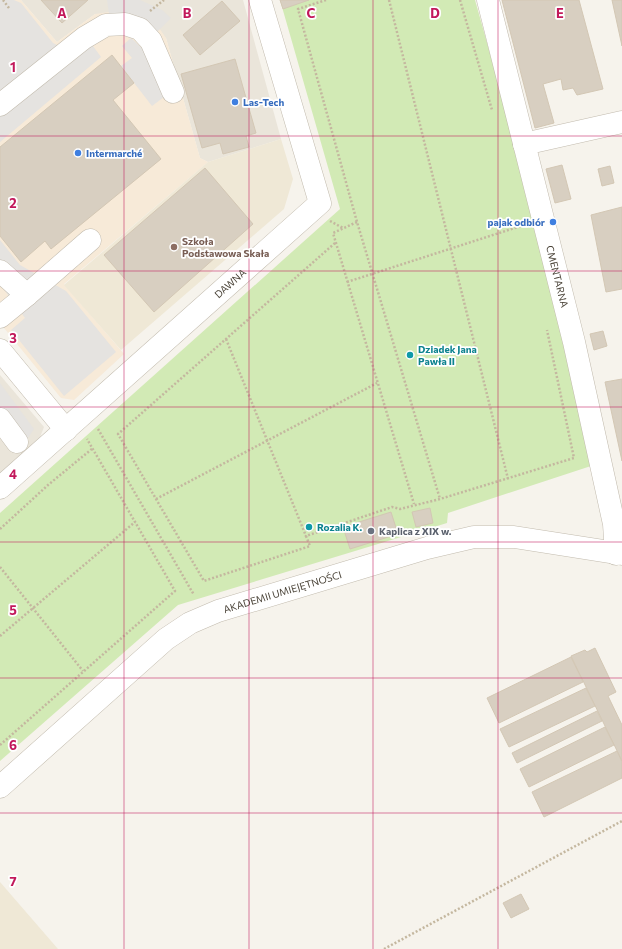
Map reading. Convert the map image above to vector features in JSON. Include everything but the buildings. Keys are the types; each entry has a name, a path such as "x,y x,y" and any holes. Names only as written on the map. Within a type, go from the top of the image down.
{"street":[{"name":"DAWNA","path":"0,488 320,203 260,0"},
{"name":"CMENTARNA","path":"488,0 524,144 534,222 574,342 619,554"},
{"path":"0,105 84,38 106,25 125,24 140,29 151,40 173,92"},
{"path":"524,144 622,122"},
{"path":"0,316 27,295 90,240"},
{"path":"0,271 27,295"},
{"path":"0,350 66,430"},
{"path":"0,419 17,442"},
{"name":"AKADEMII UMIEJĘTNOŚCI","path":"0,787 166,639 190,623 218,611 427,548 474,537 514,537 619,554"}],"path":[{"path":"3,0 9,8"},
{"path":"326,0 298,9 357,222 440,499"},
{"path":"389,0 452,248 508,479"},
{"path":"325,218 343,228"},
{"path":"357,222 333,233 414,504"},
{"path":"347,282 534,222"},
{"path":"526,233 534,222"},
{"path":"226,339 310,546 204,581 118,434 226,339 336,243"},
{"path":"306,536 392,507 400,508 440,499 574,458 546,326"},
{"path":"156,498 377,383"},
{"path":"97,427 194,595"},
{"path":"0,529 48,485 93,448 175,591 0,745"},
{"path":"0,636 135,522"},
{"path":"0,567 84,671"},
{"path":"384,949 622,821"}],"shaded area":[{"path":"0,0 21,0 57,42 95,14 122,10 153,19 166,38 200,158 208,162 64,284 124,354 74,400 61,398 0,323"},
{"path":"0,0 14,0 21,3 53,43 59,46 109,14 107,0 140,0 162,10 171,18 157,32 164,97 152,106 121,66 132,58 122,46 131,38 142,48 143,47 137,37 118,32 94,42 93,46 101,57 0,142"},
{"path":"21,0 243,0 281,139 208,162 200,158 166,38 95,14 57,42"},
{"name":"Szkoła Podstawowa Skała","path":"281,139 293,179 284,209 121,350 64,285 208,162"},
{"path":"0,240 20,265 66,291 116,352 64,396 11,330 25,318 0,284"},
{"path":"0,375 44,427 40,437 0,473"},
{"path":"0,383 34,429 26,441 12,452 0,437"},
{"path":"0,882 58,949 0,949"}],"green space":[{"path":"280,0 475,0 537,221 591,466 448,513 447,523 178,605 0,761 0,513 340,209"}],"place":[{"name":"Las-Tech","path":"235,102"},
{"name":"Intermarché","path":"78,153"},
{"name":"pajak odbiór","path":"553,222"},
{"name":"Szkoła Podstawowa Skała","path":"174,247"},
{"name":"Dziadek Jana Pawła II","path":"410,355"},
{"name":"Rozalia K.","path":"309,527"},
{"name":"Kaplica z XIX w.","path":"371,531"}]}
